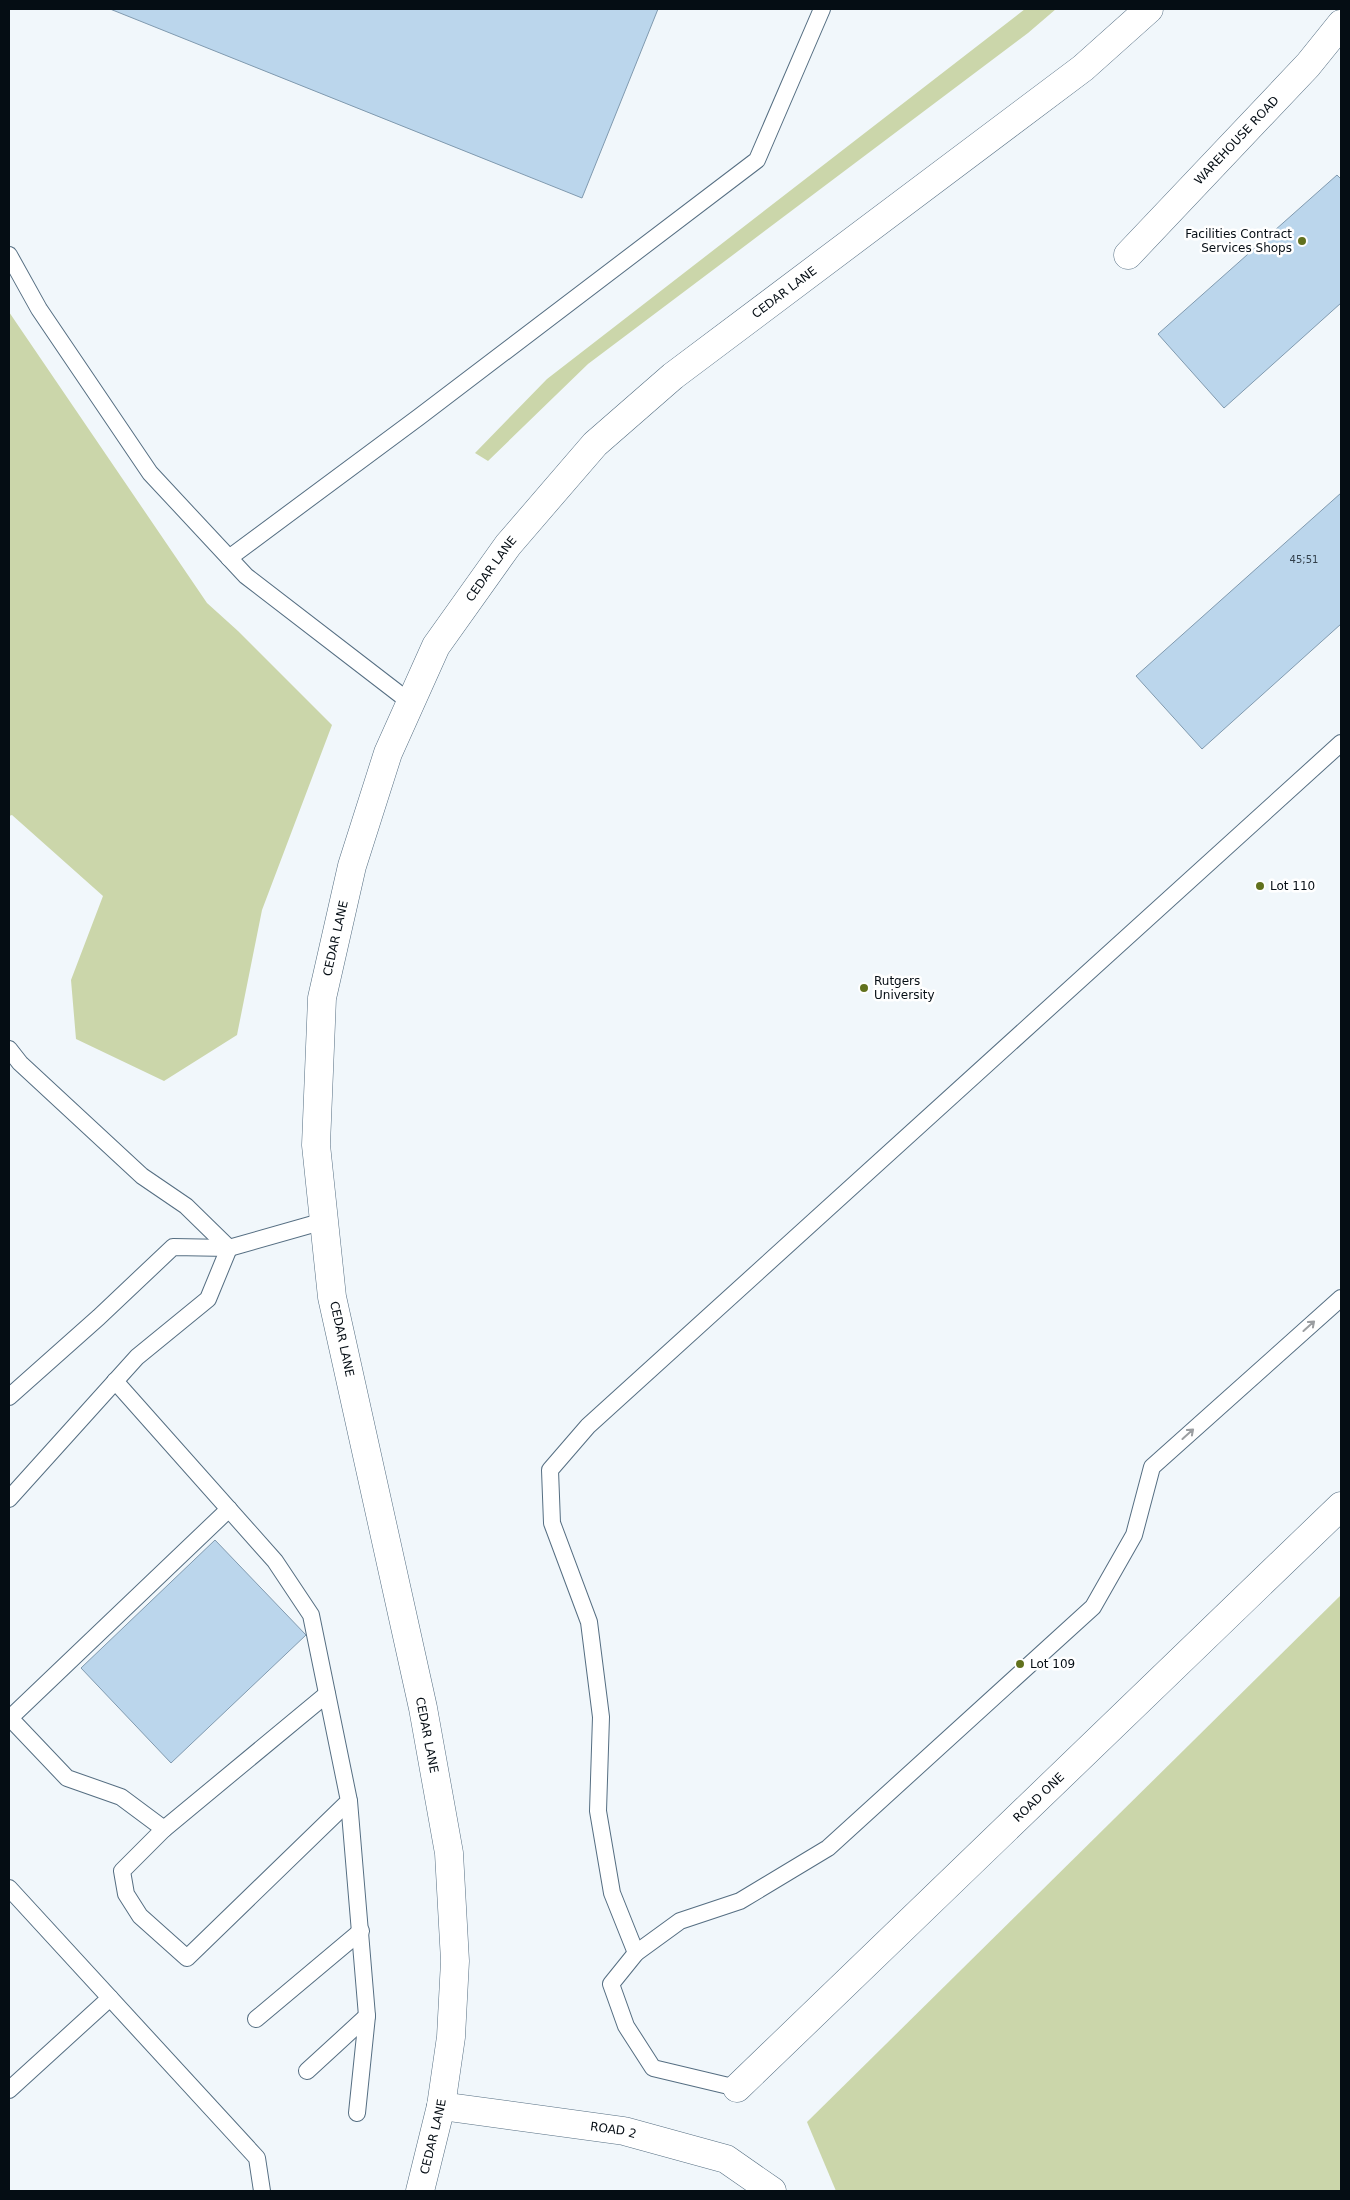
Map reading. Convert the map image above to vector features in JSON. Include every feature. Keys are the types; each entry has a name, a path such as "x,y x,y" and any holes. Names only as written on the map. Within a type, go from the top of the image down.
{"street":[{"name":"CEDAR LANE","path":"420,2191 441,2106 451,2037 455,1961 449,1853 423,1708 332,1297 316,1144 322,998 352,866 388,753 436,646 508,545 595,444 673,376 1082,68 1149,9"},
{"name":"WAREHOUSE ROAD","path":"1128,255 1308,65 1341,24"},
{"name":"ROAD ONE","path":"737,2088 1341,1506"},
{"name":"ROAD 2","path":"441,2106 624,2131 726,2159 772,2191"}],"lane":[{"path":"229,558 419,417 757,160 822,9"},
{"path":"9,255 39,309 150,473 246,576 411,702"},
{"path":"636,1952 612,1893 598,1811 601,1717 589,1622 552,1523 550,1470 588,1426 1341,743"},
{"path":"9,1049 20,1063 142,1176 186,1206 229,1248"},
{"path":"9,1397 99,1317 173,1247 229,1248 324,1221"},
{"path":"9,1499 137,1357 208,1299 229,1248"},
{"path":"737,2088 652,2068 626,2026 611,1984 636,1952 680,1921 740,1901 828,1848 1093,1607 1134,1534 1152,1467 1341,1298"},
{"path":"116,1381 275,1561 312,1614 350,1801 367,2016 357,2112"},
{"path":"164,1829 121,1797 67,1778 9,1717 230,1509"},
{"path":"328,1694 164,1829 122,1872 126,1894 140,1916 187,1958 350,1801"},
{"path":"9,1888 257,2158 262,2191"},
{"path":"256,2019 361,1932"},
{"path":"9,2090 110,1998"},
{"path":"307,2071 367,2016"}],"green space":[{"path":"1025,9 1056,9 1028,33 588,364 488,461 475,453 547,379"},
{"path":"9,312 207,603 238,631 332,725 262,910 237,1035 164,1081 76,1039 71,980 103,896 12,815 9,816"},
{"path":"1341,1595 1341,2191 836,2191 807,2122"}],"building":[{"path":"110,9 658,9 582,198"},
{"name":"Facilities Contract Services Shops","path":"1337,175 1341,179 1341,303 1224,408 1158,334"},
{"path":"1341,493 1341,624 1202,749 1136,676"},
{"path":"215,1540 306,1635 171,1763 81,1668"}],"place":[{"name":"Facilities Contract Services Shops","path":"1302,241"},
{"name":"Lot 110","path":"1260,886"},
{"name":"Rutgers University","path":"864,988"},
{"name":"Lot 109","path":"1020,1664"}]}
